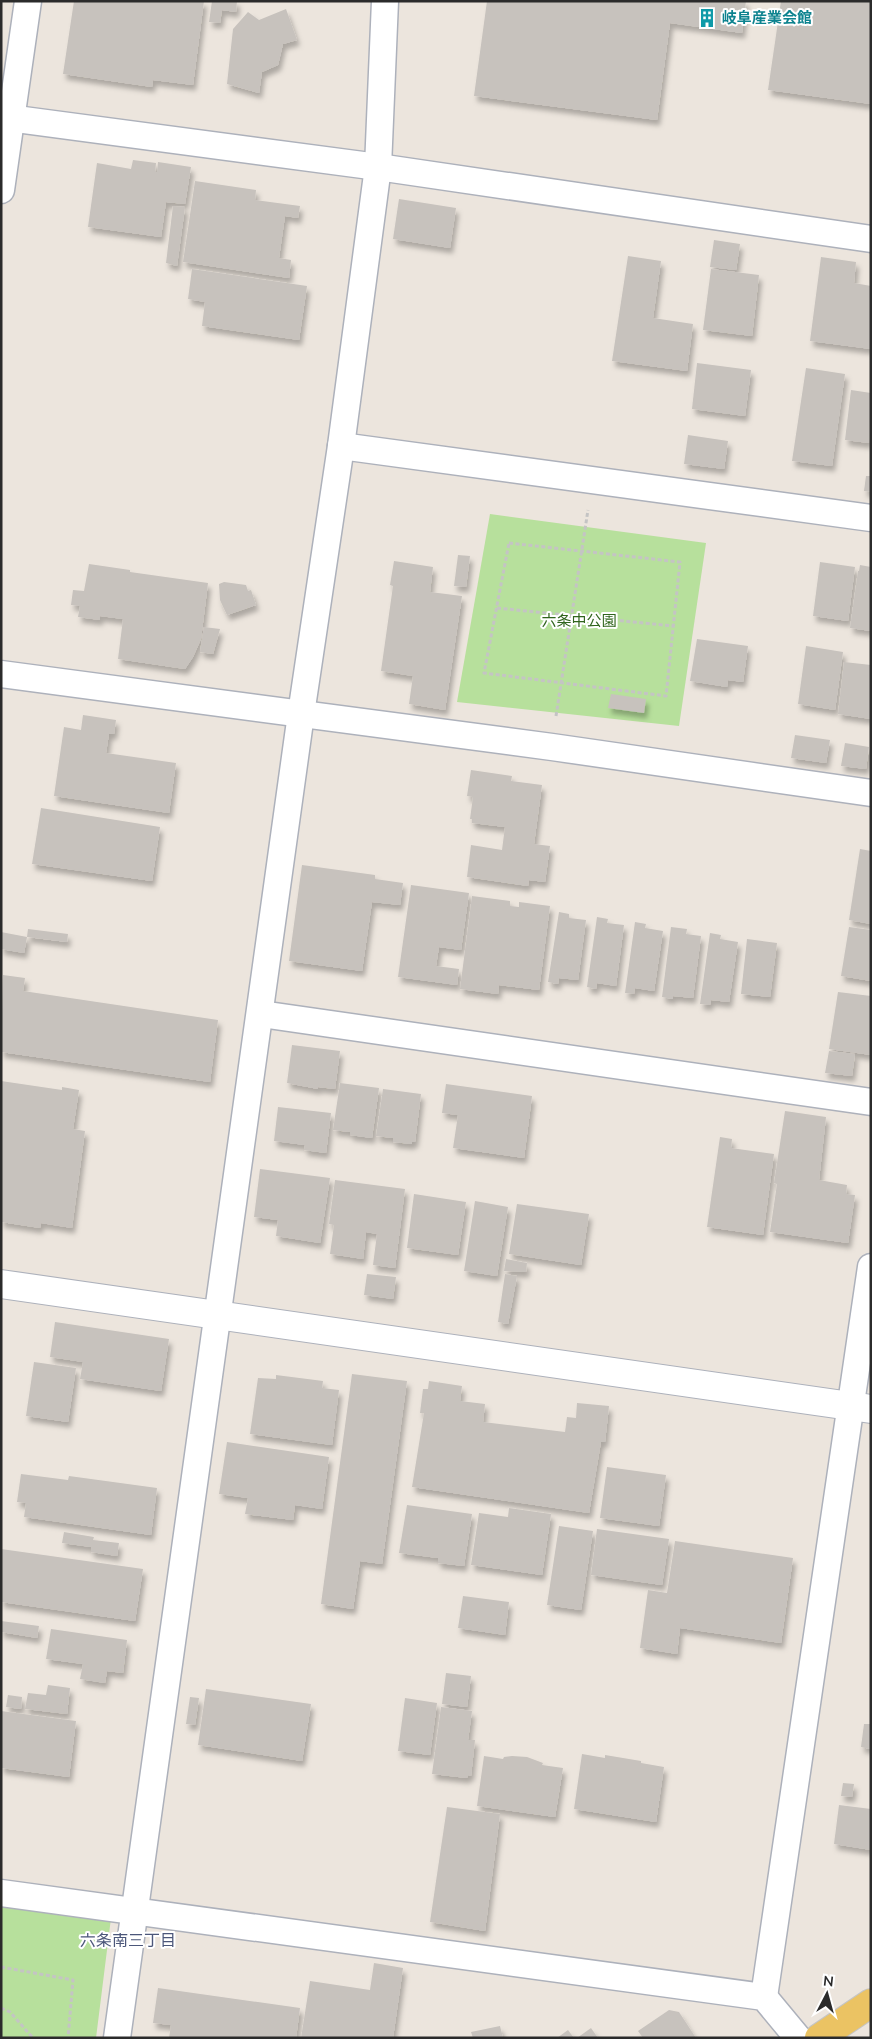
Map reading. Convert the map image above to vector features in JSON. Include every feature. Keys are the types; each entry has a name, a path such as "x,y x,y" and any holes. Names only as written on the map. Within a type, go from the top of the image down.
{"main road":[{"path":"819,2038 871,2003"}],"street":[{"path":"1,190 6,118 28,1"},
{"path":"118,2038 134,1910 261,1014 301,714 341,446 378,167 385,1"},
{"path":"6,118 378,167 871,239"},
{"path":"341,446 871,518"},
{"path":"1,674 552,747 871,793"},
{"path":"261,1014 871,1102"},
{"path":"764,1996 861,1408 871,1267"},
{"path":"1,1284 861,1408"},
{"path":"1,1893 764,1996 798,2038"}],"path":[{"path":"552,747 593,480"},
{"path":"509,543 680,562 666,696 484,673 497,608 509,543"},
{"path":"497,608 673,626"},
{"path":"1,1967 73,1980 68,2038"},
{"path":"1,2008 10,2012 33,2038"}],"green space":[{"name":"六条中公園","path":"490,514 706,543 679,726 457,702"},
{"path":"1,1895 112,1910 96,2038 1,2038"}],"building":[{"path":"74,1 204,1 193,85 153,80 152,87 63,74"},
{"path":"212,1 237,1 236,12 222,10 220,23 209,22"},
{"path":"487,1 746,1 742,33 670,23 657,120 474,96"},
{"path":"781,1 871,1 871,104 768,90"},
{"path":"286,9 297,40 283,44 278,65 262,72 259,93 227,84 233,29 248,12 259,20"},
{"path":"133,160 156,163 155,172 157,172 158,162 191,167 185,204 166,202 161,237 88,227 97,163 131,169"},
{"path":"195,181 256,190 255,200 300,206 298,218 285,216 279,258 291,260 289,278 183,262"},
{"path":"399,199 456,208 450,248 393,239"},
{"path":"173,206 185,207 177,266 166,263"},
{"path":"714,240 740,244 736,270 710,267"},
{"path":"628,256 661,261 653,318 693,324 687,371 612,361"},
{"path":"821,257 856,262 854,283 871,286 871,349 810,341"},
{"path":"192,269 307,286 299,340 202,326 205,302 188,299"},
{"path":"711,269 759,275 752,336 703,330"},
{"path":"697,363 751,370 745,416 692,409"},
{"path":"806,368 845,374 832,466 792,461"},
{"path":"851,390 871,393 869,443 845,440"},
{"path":"688,435 728,441 724,469 684,464"},
{"path":"866,476 871,476 871,492 864,491"},
{"path":"458,555 470,556 466,587 454,586"},
{"path":"394,561 433,567 430,592 462,596 445,710 409,704 413,676 381,671 393,586 390,585"},
{"path":"820,562 855,567 848,621 813,616"},
{"path":"89,564 208,583 201,639 185,669 118,659 123,619 100,616 100,620 78,617 80,606 71,605 73,590 84,591"},
{"path":"860,565 871,567 871,631 850,628"},
{"path":"224,582 246,585 248,591 251,590 256,605 227,615 220,600 219,584"},
{"path":"204,627 220,629 213,654 200,652"},
{"path":"697,639 748,646 743,682 728,680 727,687 690,681"},
{"path":"806,646 843,652 835,710 798,704"},
{"path":"844,662 871,665 871,719 838,714"},
{"path":"611,694 646,699 644,713 608,708"},
{"path":"83,715 116,720 114,734 109,734 106,753 176,763 169,813 54,796 64,727 81,730"},
{"path":"795,735 830,740 826,763 791,758"},
{"path":"845,743 869,747 866,769 841,766"},
{"path":"471,770 512,776 511,781 542,785 534,844 550,846 545,882 529,880 528,886 467,877 471,845 502,850 505,827 472,823 472,819 470,819 473,797 467,796"},
{"path":"41,808 160,827 152,881 32,864"},
{"path":"860,849 871,851 871,924 849,920"},
{"path":"302,865 375,875 375,879 403,883 400,905 372,902 362,971 289,961"},
{"path":"411,885 469,893 461,950 439,947 436,966 459,969 457,985 398,977"},
{"path":"472,896 510,901 510,906 519,907 519,902 550,906 539,990 499,985 498,994 460,989"},
{"path":"559,912 569,914 569,918 586,920 578,980 559,978 558,984 548,982"},
{"path":"597,917 608,919 607,923 624,925 616,986 597,983 596,989 587,987"},
{"path":"635,922 646,924 645,928 663,931 654,991 635,988 634,994 625,993"},
{"path":"671,927 687,929 686,934 701,936 693,998 673,996 673,999 662,997"},
{"path":"849,927 871,930 871,981 841,976"},
{"path":"28,929 68,934 67,942 27,937"},
{"path":"1,932 27,937 24,953 1,949"},
{"path":"710,933 721,935 720,939 738,942 729,1002 711,1000 710,1005 700,1004"},
{"path":"747,939 777,943 770,997 741,994"},
{"path":"3,975 25,978 23,991 218,1020 210,1082 1,1052"},
{"path":"838,992 871,996 871,1055 829,1049"},
{"path":"292,1045 340,1051 335,1089 318,1087 318,1089 287,1083"},
{"path":"829,1051 855,1054 852,1076 825,1073"},
{"path":"1,1081 62,1090 62,1087 79,1090 73,1129 85,1131 72,1228 41,1223 40,1228 1,1222"},
{"path":"340,1083 379,1088 372,1138 333,1130"},
{"path":"446,1084 532,1096 524,1158 453,1148 458,1115 442,1113"},
{"path":"383,1089 421,1094 415,1142 412,1142 412,1144 393,1142 393,1138 376,1136"},
{"path":"278,1107 331,1113 326,1153 304,1150 305,1145 274,1141"},
{"path":"785,1111 826,1117 819,1180 847,1185 846,1194 855,1195 848,1243 770,1232 777,1184 774,1183"},
{"path":"720,1137 732,1139 731,1148 774,1154 763,1235 707,1227"},
{"path":"260,1169 330,1178 320,1243 276,1236 278,1220 254,1217"},
{"path":"335,1180 405,1189 395,1268 373,1265 377,1234 366,1232 363,1259 330,1254 334,1225 329,1224"},
{"path":"414,1194 466,1202 458,1255 407,1248"},
{"path":"475,1201 508,1207 497,1276 464,1271"},
{"path":"517,1204 589,1214 581,1265 509,1254"},
{"path":"506,1259 527,1263 526,1272 504,1271"},
{"path":"367,1274 396,1277 393,1299 364,1295"},
{"path":"505,1274 517,1276 508,1324 498,1322"},
{"path":"55,1322 169,1339 161,1391 80,1379 83,1362 50,1357"},
{"path":"34,1362 76,1368 68,1422 26,1416"},
{"path":"352,1374 407,1381 382,1564 360,1561 353,1609 321,1604"},
{"path":"276,1375 323,1381 322,1388 339,1390 332,1445 250,1434 258,1378 276,1379"},
{"path":"429,1381 462,1386 460,1401 485,1404 483,1422 565,1432 567,1417 576,1418 577,1403 609,1406 605,1442 601,1442 589,1513 412,1487 424,1413 420,1413 423,1389 428,1389"},
{"path":"227,1442 329,1457 322,1509 295,1505 293,1520 245,1514 248,1498 219,1494"},
{"path":"607,1467 666,1475 659,1526 600,1518"},
{"path":"21,1474 68,1480 69,1476 157,1488 151,1535 24,1517 26,1503 17,1502"},
{"path":"407,1505 472,1514 464,1566 438,1563 438,1558 399,1553"},
{"path":"509,1508 551,1514 542,1575 471,1565 479,1513 508,1517"},
{"path":"559,1526 593,1531 581,1610 547,1605"},
{"path":"597,1529 669,1539 662,1585 591,1575"},
{"path":"64,1532 94,1537 93,1540 119,1543 117,1556 91,1552 91,1547 62,1543"},
{"path":"675,1541 793,1558 781,1643 680,1628 677,1654 640,1648 648,1590 667,1593"},
{"path":"1,1549 143,1569 135,1621 1,1602"},
{"path":"463,1596 509,1602 505,1635 458,1628"},
{"path":"1,1621 39,1626 37,1638 1,1632"},
{"path":"51,1629 127,1640 123,1673 107,1671 105,1683 80,1679 83,1664 46,1659"},
{"path":"446,1673 471,1676 467,1707 442,1704"},
{"path":"48,1685 70,1688 67,1714 25,1709 28,1693 46,1695"},
{"path":"206,1689 311,1704 302,1761 198,1745"},
{"path":"8,1695 22,1697 21,1709 6,1707"},
{"path":"190,1697 199,1698 195,1725 186,1724"},
{"path":"405,1698 437,1703 430,1755 398,1751"},
{"path":"441,1707 472,1711 468,1740 475,1740 471,1776 468,1775 467,1778 432,1774"},
{"path":"1,1711 76,1721 69,1777 1,1768"},
{"path":"864,1724 871,1724 871,1749 861,1747"},
{"path":"582,1754 605,1758 605,1755 664,1767 656,1822 574,1809"},
{"path":"484,1756 503,1759 504,1757 512,1756 527,1757 543,1763 542,1765 563,1768 555,1817 477,1806"},
{"path":"843,1783 854,1784 852,1797 841,1796"},
{"path":"839,1805 871,1809 871,1850 834,1844"},
{"path":"447,1807 500,1814 485,1931 430,1922"},
{"path":"374,1963 403,1968 393,2038 301,2038 310,1981 370,1990"},
{"path":"158,1988 300,2008 296,2038 169,2038 171,2025 153,2023"},
{"path":"669,2010 679,2012 696,2038 643,2038 638,2031"},
{"path":"500,2026 503,2038 473,2038 471,2032"},
{"path":"591,2028 598,2038 577,2038"},
{"path":"568,2030 574,2038 557,2038"}],"place":[{"name":"岐阜産業会館","path":"707,18"}],"district":[{"name":"六条南三丁目","path":"128,1940"}]}
